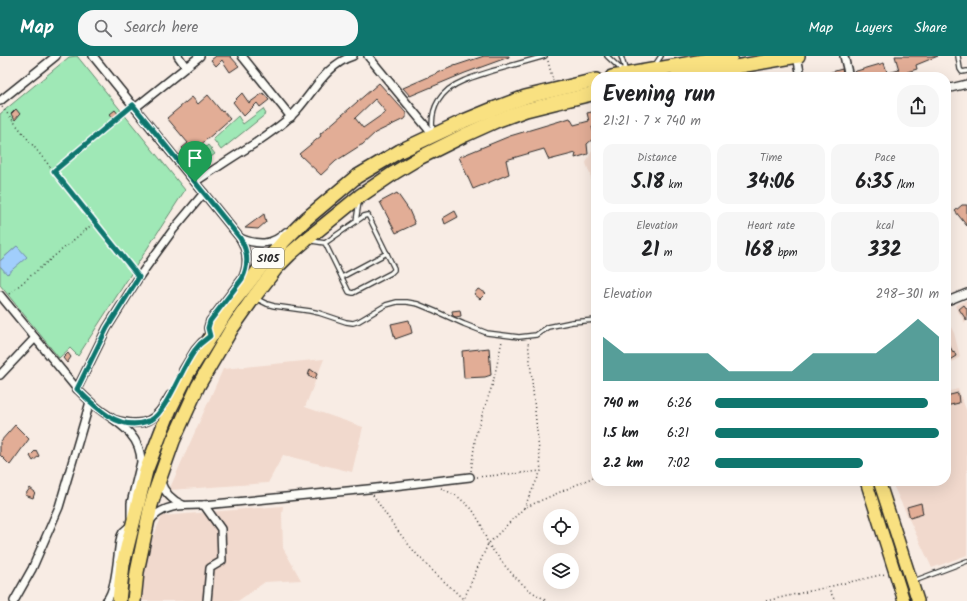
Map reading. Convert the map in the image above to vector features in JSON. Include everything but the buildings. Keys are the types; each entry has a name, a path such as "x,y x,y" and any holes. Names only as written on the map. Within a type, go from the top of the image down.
{"highway":[{"path":"690,72 731,56"},
{"path":"638,72 797,56"},
{"name":"S105","path":"119,601 123,564 146,471 170,409 188,372 230,306 284,241 306,219 356,177 398,152 493,109 525,97 591,81"},
{"name":"S105","path":"134,601 151,504 173,441 198,386 232,328 276,267 306,240 360,196 413,162 496,121 526,110 591,94"},
{"path":"360,196 374,180 404,159 404,156 398,152"},
{"path":"132,528 129,570 133,575 138,572"}],"main road":[{"path":"868,486 904,601"},
{"path":"880,486 918,601"}],"street":[{"path":"0,101 56,56"},
{"path":"93,56 240,238 246,251 247,258 245,273 242,279 210,321 208,328 210,336 195,350 166,403 159,412 151,420 139,424 116,420"},
{"path":"178,56 186,66"},
{"path":"134,107 200,56"},
{"path":"242,56 291,117"},
{"path":"195,182 291,117 337,64 342,60 353,56"},
{"path":"368,56 433,135"},
{"path":"797,56 800,72"},
{"path":"844,56 848,72"},
{"path":"951,88 967,84"},
{"path":"77,389 107,328 139,277 173,230 204,194"},
{"path":"240,238 250,242 266,243 275,240 282,235 294,223 306,219"},
{"path":"951,300 967,293"},
{"path":"2,297 77,389 90,402 116,420 133,436 137,442 141,455 141,462 130,507 132,528 128,526 122,532 114,584 106,601"},
{"path":"0,375 35,338"},
{"path":"14,601 32,569 56,514 90,402"},
{"path":"147,526 151,520 162,511 168,508 183,505 204,505 368,489 470,477"},
{"path":"159,478 165,492 176,502 183,505"},
{"path":"204,505 221,529 222,561 210,568 207,601"}],"lane":[{"path":"433,135 432,116 435,106 446,91 454,85 517,63 546,56"},
{"path":"607,56 624,72"},
{"path":"621,56 625,72"},
{"path":"651,70 661,56"},
{"path":"958,56 960,69 965,72 967,71"},
{"path":"356,221 360,196"},
{"path":"306,240 325,243 356,221 368,215 370,216 394,270 385,277 353,293 349,292 325,243"},
{"path":"342,277 387,253"},
{"path":"254,296 260,301 274,306 310,311 346,322 359,321 386,305 397,302 407,302 418,304 487,333 519,337 536,335 548,328 572,322 591,320"},
{"path":"911,582 967,561"}],"path":[{"path":"546,56 555,90"},
{"path":"0,104 139,277"},
{"path":"54,171 134,107"},
{"path":"2,297 95,222"},
{"path":"503,335 493,383 476,433 470,477 541,471"},
{"path":"368,489 409,546 423,562 464,600 488,544 524,508 541,471 528,336"},
{"path":"524,508 591,478"},
{"path":"426,482 457,496 472,509 481,524 488,544 506,567 529,590 547,601"},
{"path":"766,601 895,571"},
{"path":"828,587 835,601"}],"shaded area":[{"path":"591,152 591,178 586,163"},
{"path":"967,300 967,320 965,323 955,306"},
{"path":"951,327 954,333 960,357 951,363"},
{"path":"324,359 305,407 363,427 352,472 283,455 268,483 169,490 223,369"},
{"path":"958,389 967,412 967,555 932,568 893,486 951,486 951,391"},
{"path":"283,506 283,548 301,580 265,582 238,601 141,601 145,556 162,516"}],"green space":[{"path":"77,56 185,190 78,356 70,348 59,358 0,285 0,266 8,274 17,246 0,261 0,114 69,57"},
{"path":"263,109 266,114 221,150 213,139 238,116 243,124"},
{"path":"208,145 215,154 196,168 190,161"}],"water":[{"path":"17,246 27,257 7,274 0,266 0,261"}],"route":[{"path":"133,105 195,182 244,244 247,258 245,273 210,321 208,328 210,336 200,344 190,356 166,403 159,412 151,420 139,424 116,420 90,402 77,389 107,328 139,277 54,171 133,105"}]}
